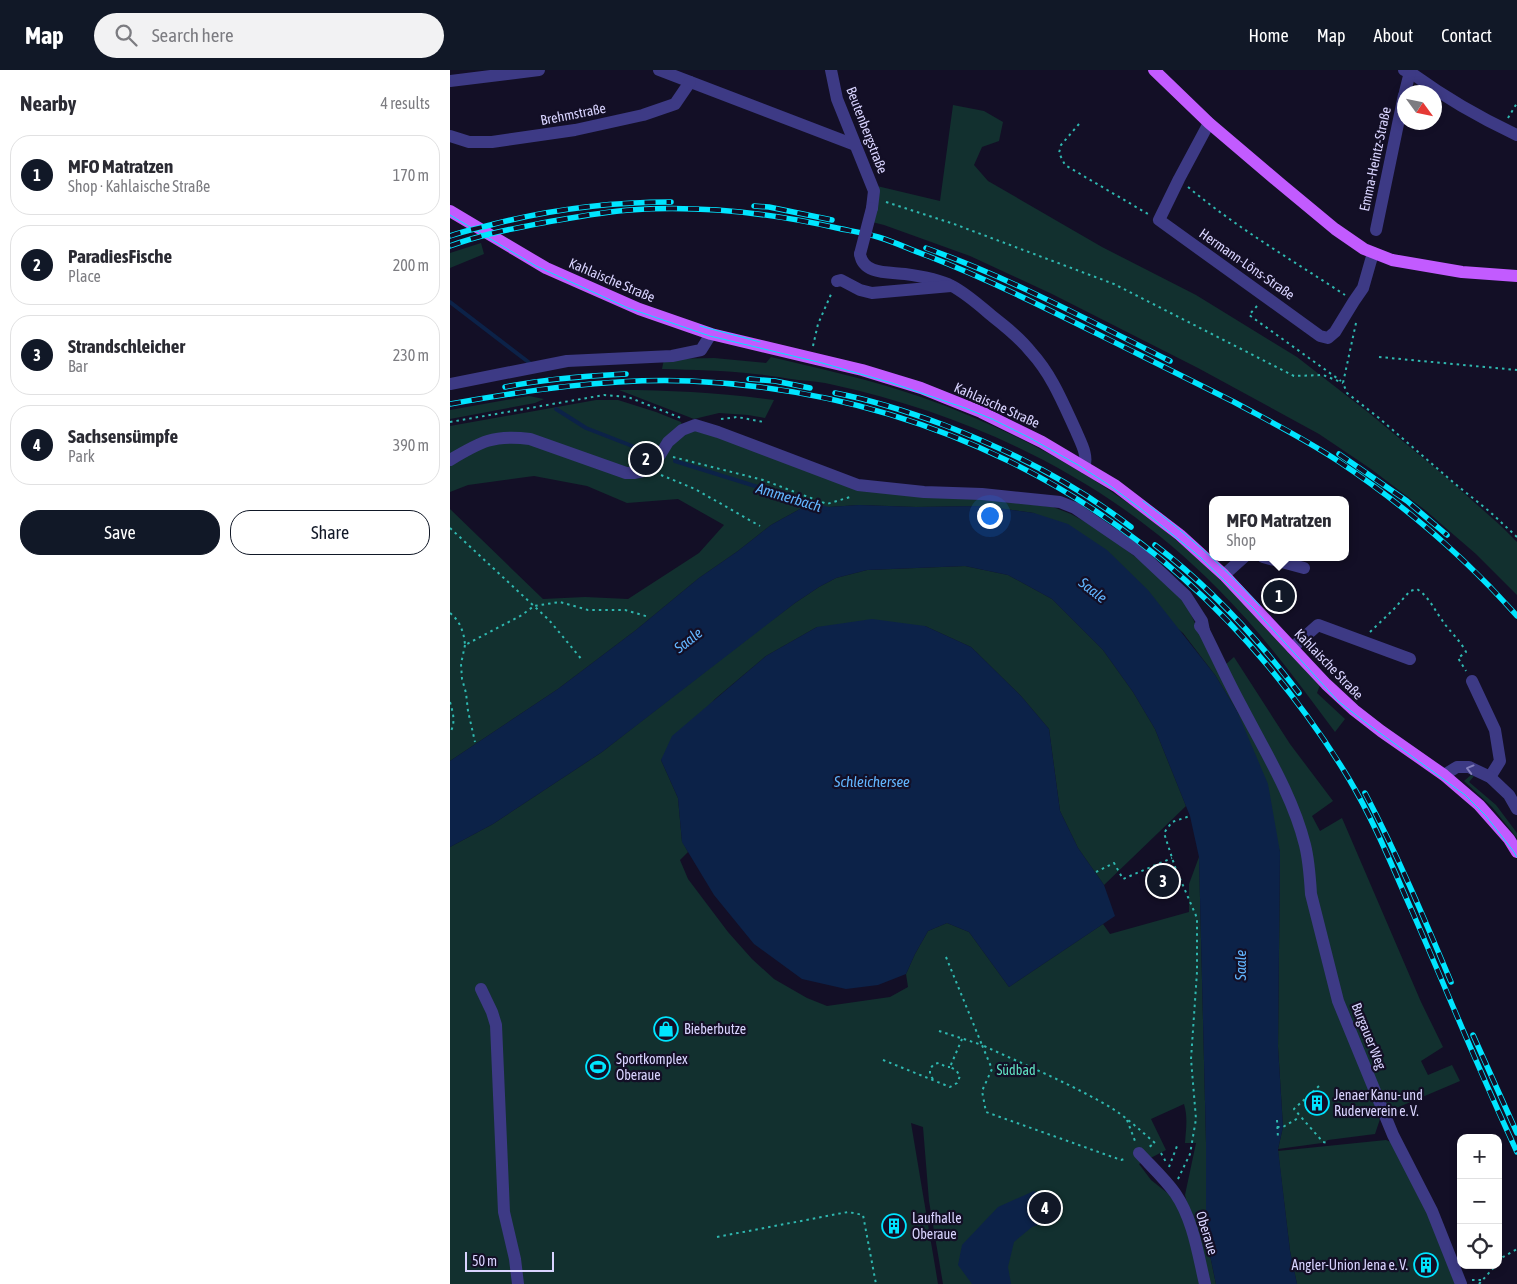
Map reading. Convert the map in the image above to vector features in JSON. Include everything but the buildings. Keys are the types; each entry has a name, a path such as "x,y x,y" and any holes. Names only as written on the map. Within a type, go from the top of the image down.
{"main road":[{"path":"1154,70 1210,123 1335,229 1364,249 1392,260 1462,272 1517,276"},
{"name":"Kahlaische Straße","path":"450,211 546,268 639,309 711,334 862,370 921,388 982,412 1042,442 1116,486 1180,535 1209,561"},
{"name":"Kahlaische Straße","path":"1209,561 1224,574 1326,684 1380,731 1444,775 1479,805 1509,839 1517,852"}],"street":[{"path":"450,81 539,70"},
{"path":"659,70 855,145"},
{"name":"Beutenbergstraße","path":"831,70 836,99 872,186 873,203"},
{"name":"Emma-Heintz-Straße","path":"1405,85 1406,71"},
{"name":"Emma-Heintz-Straße","path":"1406,71 1461,106 1517,135"},
{"name":"Brehmstraße","path":"450,136 469,142 492,142 575,130 643,115 675,104 690,82"},
{"path":"1159,220 1210,123"},
{"name":"Emma-Heintz-Straße","path":"1376,230 1397,130"},
{"path":"873,203 860,254 863,262 875,270 929,278 952,286 966,294 1025,344 1059,393 1086,456 1084,467"},
{"name":"Hermann-Löns-Straße","path":"1159,220 1266,295 1320,336 1328,338 1335,332 1363,288 1373,253"},
{"path":"837,281 841,280 860,290 872,293 952,286"},
{"path":"450,384 567,361 672,356 701,350 711,334"},
{"path":"450,460 484,441 499,437 516,437 530,439 626,473 635,473 649,470 674,436 694,425 718,432 858,485"},
{"name":"Burgauer Weg","path":"858,485 1060,502 1075,508 1138,551 1186,596 1196,621 1204,630 1289,800 1305,845 1311,894 1338,1001 1393,1135 1432,1211 1461,1284"},
{"path":"1224,574 1239,561"},
{"path":"1278,561 1304,568"},
{"path":"1292,648 1318,625 1410,659"},
{"path":"1472,681 1495,730 1500,761 1490,777"},
{"path":"1444,775 1456,767 1469,767 1490,777 1509,795 1517,809"},
{"path":"480,989 492,1012 496,1025 504,1212 515,1259 518,1284"},
{"name":"Oberaue","path":"1139,1153 1175,1188 1191,1228 1205,1284"}],"path":[{"path":"1503,128 1517,103"},
{"path":"1079,124 1061,145 1059,153 1065,165 1159,220"},
{"path":"1179,179 1249,232 1354,301"},
{"path":"873,203 954,224 1114,284 1294,376 1322,375 1343,382"},
{"path":"811,358 818,324 837,281"},
{"path":"1266,295 1249,315 1343,382"},
{"path":"1357,316 1343,382 1347,394 1379,418 1517,537"},
{"path":"1379,357 1517,370"},
{"path":"450,422 604,395 628,397 666,412"},
{"path":"716,420 736,417 764,422"},
{"path":"661,452 669,456 763,480 827,504 850,497 858,485"},
{"path":"649,470 694,489 760,526"},
{"path":"450,528 549,620 583,661"},
{"path":"1361,641 1410,591 1417,589 1424,593 1442,620 1463,646 1466,652 1458,658 1472,681"},
{"path":"465,645 522,615 534,606 560,602 588,610 625,610 648,617"},
{"path":"450,613 461,626 464,636 462,679 475,742"},
{"path":"450,702 454,719 453,728 450,732"},
{"path":"1175,1188 1190,1154 1196,1119 1191,1059 1197,972 1197,918 1182,887 1164,833 1172,822 1190,816"},
{"path":"1096,872 1114,863 1123,879 1172,858"},
{"path":"946,957 992,1069 982,1091 986,1112 1120,1160 1134,1157 1155,1143"},
{"path":"939,1031 982,1045 1089,1096 1127,1119 1157,1146"},
{"path":"950,1067 962,1038"},
{"path":"883,1060 950,1087 957,1083 960,1076 956,1070 939,1063 934,1064 930,1069 930,1075 934,1080"},
{"path":"1319,1086 1294,1109 1323,1142 1328,1143"},
{"path":"1278,1127 1283,1127 1300,1117"},
{"path":"1127,1119 1139,1153"},
{"path":"1277,1120 1278,1138"},
{"path":"1169,1169 1178,1146"},
{"path":"716,1237 848,1212 863,1215 876,1284"},
{"path":"1502,1257 1517,1249"},
{"path":"1479,1284 1492,1269"}],"green space":[{"path":"953,105 984,111 1003,122 999,141 982,147 974,165 988,181 1102,247 1196,295 1297,357 1369,413 1447,478 1517,542 1517,595 1476,554 1425,510 1371,469 1319,434 1198,368 1052,294 970,256 872,222 877,186 940,201"},
{"path":"481,243 484,254 450,268 450,253"},
{"path":"771,357 884,385 959,411 1033,445 1103,486 1168,534 1215,575 1320,685 1317,693 1345,719 1335,732 1265,640 1218,589 1177,551 1134,516 1089,486 1041,459 992,435 940,415 834,385 766,375 708,370 662,369 664,359 714,358 766,363"},
{"path":"619,390 697,392 774,400 765,418 719,413 694,419"},
{"path":"529,396 544,399 535,403 450,419 450,410"},
{"path":"596,400 618,400 656,412 681,422 682,425 652,463 635,470 530,436 450,456 450,426"},
{"path":"697,429 858,485 1053,507 1071,514 1100,530 1150,568 1185,602 1195,623 1224,666 1234,657 1290,744 1333,801 1312,816 1320,831 1342,818 1421,1002 1443,1047 1421,1061 1428,1075 1452,1065 1460,1081 1387,1112 1337,1002 1380,1119 1375,1134 1278,1149 1283,1127 1278,1047 1280,852 1237,711 1215,675 1183,633 1034,513 982,506 916,507 859,505 800,509 771,525 699,578 636,630 558,689 450,761 450,509 543,599 585,597 628,599 699,553 724,525 678,499 627,503 587,486 534,476 468,485 450,492 450,463 472,450 515,440 636,477 676,439"},
{"name":"Südbad","path":"965,566 1008,575 1052,599 1103,650 1133,692 1155,729 1186,806 1104,885 1078,848 1060,811 1049,729 1021,696 971,647 925,626 817,627 766,656 715,699 661,760 678,798 682,841 688,852 680,860 688,879 728,932 752,959 774,979 807,998 827,1006 890,997 908,987 906,974 928,931 947,923 969,932 1009,987 1103,924 1110,934 1189,912 1189,884 1199,857 1206,1142 1206,1236 1216,1284 1208,1284 1185,1195 1196,1143 1185,1143 1186,1118 1184,1104 1151,1119 1166,1150 1139,1164 1151,1180 1170,1195 1181,1210 1203,1284 943,1284 929,1201 923,1127 911,1123 938,1284 450,1284 450,847 493,824 602,752 747,639 819,587 836,578 867,570"},
{"path":"1471,775 1474,776 1469,782 1496,805 1517,833 1517,838 1492,807 1464,781"},
{"path":"1386,1140 1391,1142 1433,1225 1455,1284 1297,1284 1290,1251 1278,1151"}],"water":[{"name":"Saale","path":"859,505 916,507 982,506 1034,513 1068,524 1107,550 1148,590 1215,675 1237,711 1268,784 1280,852 1278,1047 1283,1127 1278,1149 1290,1251 1297,1284 1216,1284 1206,1236 1206,1142 1199,857 1190,816 1155,729 1133,692 1103,650 1052,599 1008,575 965,566 867,570 836,578 795,603 602,752 493,824 450,847 450,761 558,689 636,630 699,578 771,525 800,509"},
{"name":"Schleichersee","path":"872,619 925,626 971,647 1021,696 1049,729 1060,811 1078,848 1104,885 1115,916 1009,987 969,932 947,923 928,931 906,974 878,985 846,989 802,979 754,944 714,895 682,842 678,798 661,760 672,736 766,656 817,627"},
{"path":"1034,1191 1052,1200 1051,1220 1032,1227 1014,1242 1008,1267 1011,1284 972,1284 958,1265 962,1245 998,1207"}],"waterway":[{"name":"Ammerbach","path":"450,302 531,364"},
{"name":"Ammerbach","path":"556,409 586,428 645,451"},
{"name":"Ammerbach","path":"675,461 828,509"}],"tram line":[{"path":"450,215 536,266 628,308 710,336 822,363 892,383 965,408 1030,438 1078,465 1140,508 1200,557 1254,609 1338,701 1465,795 1486,816 1517,857"},
{"path":"700,326 760,342"},
{"path":"1143,501 1209,556"},
{"path":"1214,561 1260,606"}],"railway":[{"path":"450,236 560,210 626,203 671,202"},
{"path":"754,206 769,207 832,220"},
{"path":"450,246 484,235 586,215 656,209 709,210 761,214 863,233 884,239 981,278 1034,303 1234,402 1313,445 1386,495 1432,532 1476,573 1517,616"},
{"path":"926,248 1019,286 1170,361"},
{"path":"505,387 565,378 626,374"},
{"path":"749,379 775,381 810,388"},
{"path":"450,404 569,386 629,381 690,381 774,389 856,405 935,429 1010,462 1081,502 1148,549 1211,604 1268,666 1330,750 1367,811 1517,1152"},
{"path":"835,393 877,403 944,425 1018,457 1087,496 1131,527"},
{"path":"1339,454 1407,501 1447,535"},
{"path":"1155,545 1195,578 1232,614 1299,693"},
{"path":"1365,793 1399,863 1451,982"},
{"path":"1473,1035 1517,1133"}],"place":[{"name":"ParadiesFische","path":"646,459"},
{"name":"MFO Matratzen","path":"1279,596"},
{"name":"Strandschleicher","path":"1163,881"},
{"name":"Bieberbutze","path":"666,1029"},
{"name":"Sportkomplex Oberaue","path":"598,1067"},
{"name":"Jenaer Kanu- und Ruderverein e. V.","path":"1317,1103"},
{"name":"Sachsensümpfe","path":"1045,1208"},
{"name":"Laufhalle Oberaue","path":"894,1226"},
{"name":"Angler-Union Jena e. V.","path":"1426,1265"}]}
